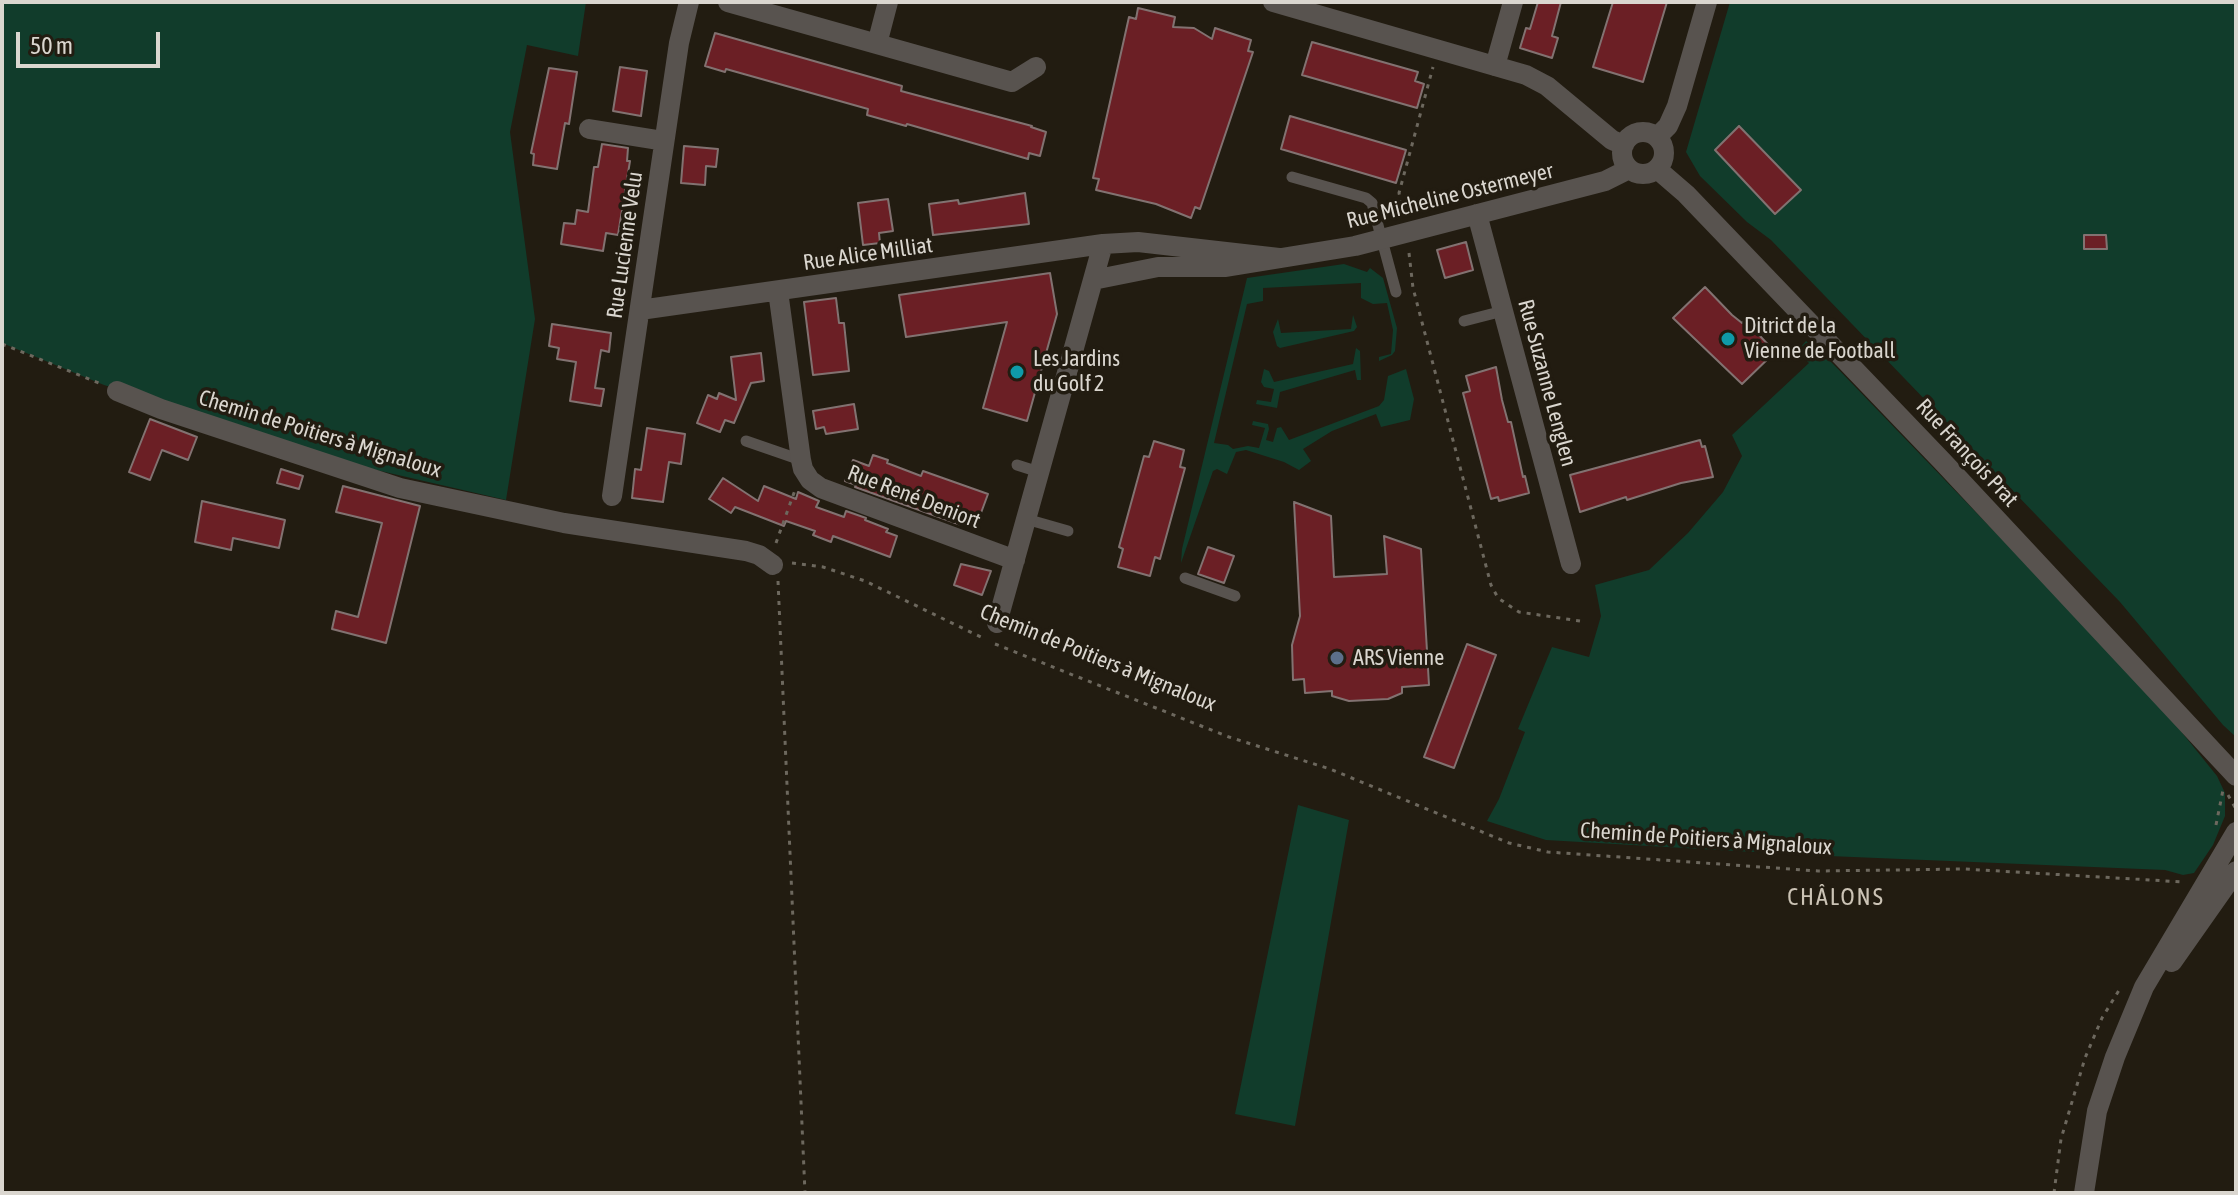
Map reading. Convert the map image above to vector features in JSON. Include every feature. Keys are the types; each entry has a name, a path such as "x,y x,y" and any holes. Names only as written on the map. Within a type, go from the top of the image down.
{"street":[{"name":"Rue Lucienne Velu","path":"612,496 679,43 689,2"},
{"path":"728,2 1012,82 1036,67"},
{"path":"877,44 888,2"},
{"path":"1273,2 1537,80 1612,140 1624,145"},
{"path":"1495,66 1513,2"},
{"path":"1657,137 1668,126 1677,106 1707,2"},
{"path":"589,129 664,141"},
{"path":"1645,132 1657,137 1663,157 1657,169 1640,174 1629,169 1623,158 1624,145 1632,135 1645,132"},
{"name":"Rue Micheline Ostermeyer","path":"1093,280 1158,267 1226,267 1383,239 1605,181 1629,169"},
{"name":"Rue François Prat","path":"1657,169 1686,194 1943,462 2236,776"},
{"name":"Rue Suzanne Lenglen","path":"1477,214 1571,564"},
{"name":"Rue Micheline Ostermeyer","path":"1103,244 1138,242 1279,258"},
{"path":"997,623 1103,244"},
{"name":"Rue Alice Milliat","path":"640,310 1103,244"},
{"path":"778,291 802,465"},
{"name":"Chemin de Poitiers à Mignaloux","path":"117,391 161,409 400,488 564,523 746,551 759,555 773,565"},
{"name":"Rue René Deniort","path":"802,465 810,480 821,488 1015,560"},
{"path":"2084,1193 2097,1111 2144,987 2236,832"},
{"path":"2131,1021 2236,871"}],"lane":[{"path":"1292,177 1366,198 1375,208 1396,292"},
{"path":"1464,321 1503,311"},
{"path":"746,441 802,465"},
{"path":"1017,465 1039,472"},
{"path":"1026,519 1068,531"},
{"path":"1185,578 1235,596"}],"path":[{"path":"1438,50 1399,193 1413,288 1491,585 1498,598 1519,612 1580,621"},
{"path":"2,344 117,391"},
{"path":"802,465 777,537 773,565 780,592 805,1193"},
{"name":"Chemin de Poitiers à Mignaloux","path":"773,565 797,563 823,567 865,581 1018,654 1229,737 1330,769 1509,843 1548,852 1818,871 1965,869 2178,881 2201,889"}],"green space":[{"path":"2,2 586,2 578,56 527,45 510,132 535,319 506,500 359,466 104,385 2,343"},
{"path":"1730,2 2236,2 2236,737 2120,602 1771,240 1747,222 1700,176 1686,152"},
{"path":"1344,264 1367,272 1370,268 1383,278 1397,328 1395,351 1392,355 1379,361 1379,357 1391,354 1393,330 1387,303 1373,304 1361,298 1361,283 1263,288 1263,301 1247,304 1214,443 1233,449 1248,446 1259,448 1265,428 1252,425 1253,421 1268,424 1266,440 1273,442 1277,428 1281,427 1289,440 1379,406 1384,400 1388,376 1406,369 1414,399 1410,420 1381,427 1376,414 1332,431 1303,449 1311,461 1299,470 1246,450 1236,452 1227,474 1217,469 1213,471 1181,563 1247,278"},
{"path":"1353,315 1357,327 1354,331 1280,348 1277,346 1273,332 1278,319 1281,333 1351,329"},
{"path":"1806,341 1839,370 2159,704 2217,776 2225,793 2225,816 2213,845 2194,873 2183,875 2165,870 1805,855 1546,840 1487,821 1525,732 1518,729 1552,647 1589,657 1601,616 1595,585 1649,570 1688,533 1723,492 1742,456 1732,435 1809,363 1797,351"},
{"path":"1356,348 1360,351 1361,380 1357,380 1355,370 1280,392 1277,408 1256,404 1257,400 1271,402 1274,389 1264,387 1261,382 1264,369 1269,371 1274,382 1353,364"},
{"path":"1298,805 1349,820 1295,1126 1235,1114"}],"building":[{"path":"1538,2 1561,2 1552,36 1558,38 1552,58 1520,48"},
{"path":"1613,2 1667,2 1643,82 1593,67"},
{"path":"1138,8 1175,17 1173,27 1194,28 1212,39 1215,28 1251,40 1248,51 1253,52 1200,209 1195,207 1191,218 1156,204 1096,190 1099,179 1093,178 1129,17 1136,19"},
{"path":"715,33 902,86 901,91 1032,126 1046,132 1040,156 1029,153 1028,159 867,115 868,109 726,69 725,72 705,66"},
{"path":"1312,42 1418,72 1415,81 1424,84 1417,108 1302,75"},
{"path":"620,67 647,71 641,116 613,111"},
{"path":"549,68 577,72 569,124 565,123 557,169 533,165 534,154 531,153"},
{"path":"1290,116 1406,150 1396,183 1281,149"},
{"path":"1739,126 1801,190 1775,214 1715,150"},
{"path":"602,144 628,148 627,161 630,161 618,235 606,233 603,251 561,244 564,223 575,224 577,210 588,212 594,167 598,167"},
{"path":"684,146 718,149 716,167 706,166 705,185 681,183"},
{"path":"1025,193 1029,224 933,235 929,204 958,200 959,204"},
{"path":"888,199 893,231 879,233 880,243 863,245 858,203"},
{"path":"2084,235 2106,235 2107,249 2084,249"},
{"path":"1466,242 1473,270 1445,278 1437,250"},
{"name":"Les Jardins du Golf 2","path":"1050,273 1057,314 1027,421 983,408 1007,322 906,337 899,295"},
{"name":"Ditrict de la Vienne de Football","path":"1705,287 1732,315 1742,323 1745,320 1775,352 1742,384 1673,318"},
{"path":"836,298 839,323 844,323 849,371 813,375 804,302"},
{"path":"552,324 611,333 609,352 601,350 595,388 604,389 601,406 570,401 576,362 557,359 559,348 549,346"},
{"path":"761,353 764,381 751,383 734,423 725,420 720,432 697,423 708,395 717,399 719,393 736,400 731,357"},
{"path":"1496,367 1502,400 1508,422 1511,422 1529,493 1499,501 1498,497 1491,499 1463,393 1470,391 1466,376"},
{"path":"854,404 858,429 826,434 824,427 816,429 813,411"},
{"path":"150,419 197,437 188,460 162,450 150,480 129,472"},
{"path":"647,428 685,434 681,464 669,462 663,502 632,498 635,469 641,470"},
{"path":"1700,440 1702,447 1705,446 1713,477 1681,483 1627,500 1626,497 1580,512 1570,475"},
{"path":"1154,441 1184,450 1180,467 1185,468 1160,559 1155,557 1150,576 1118,567 1123,549 1119,547 1144,456 1149,457"},
{"path":"873,455 921,476 923,471 988,494 978,521 964,516 961,525 845,481 853,460 869,466"},
{"path":"281,469 303,476 299,489 277,483"},
{"path":"723,478 758,501 764,486 796,499 798,492 819,501 816,507 844,517 846,511 866,518 897,536 890,557 833,536 831,542 813,535 815,531 786,521 784,526 735,507 731,513 709,499"},
{"path":"343,486 420,506 386,643 332,629 336,611 358,617 382,523 336,512"},
{"path":"202,501 285,520 279,548 233,538 231,550 195,542"},
{"path":"1294,502 1331,516 1334,577 1387,574 1384,536 1421,549 1429,685 1402,687 1402,693 1388,699 1349,701 1332,696 1332,691 1305,693 1304,679 1293,680 1292,645 1300,616"},
{"path":"1208,547 1234,556 1224,583 1198,574"},
{"path":"961,564 991,571 982,595 954,585"},
{"path":"1467,644 1496,655 1454,768 1424,757"}],"place":[{"name":"Ditrict de la Vienne de Football","path":"1728,339"},
{"name":"Les Jardins du Golf 2","path":"1017,372"},
{"name":"ARS Vienne","path":"1337,658"}],"district":[{"name":"CHÂLONS","path":"1836,897"}]}
